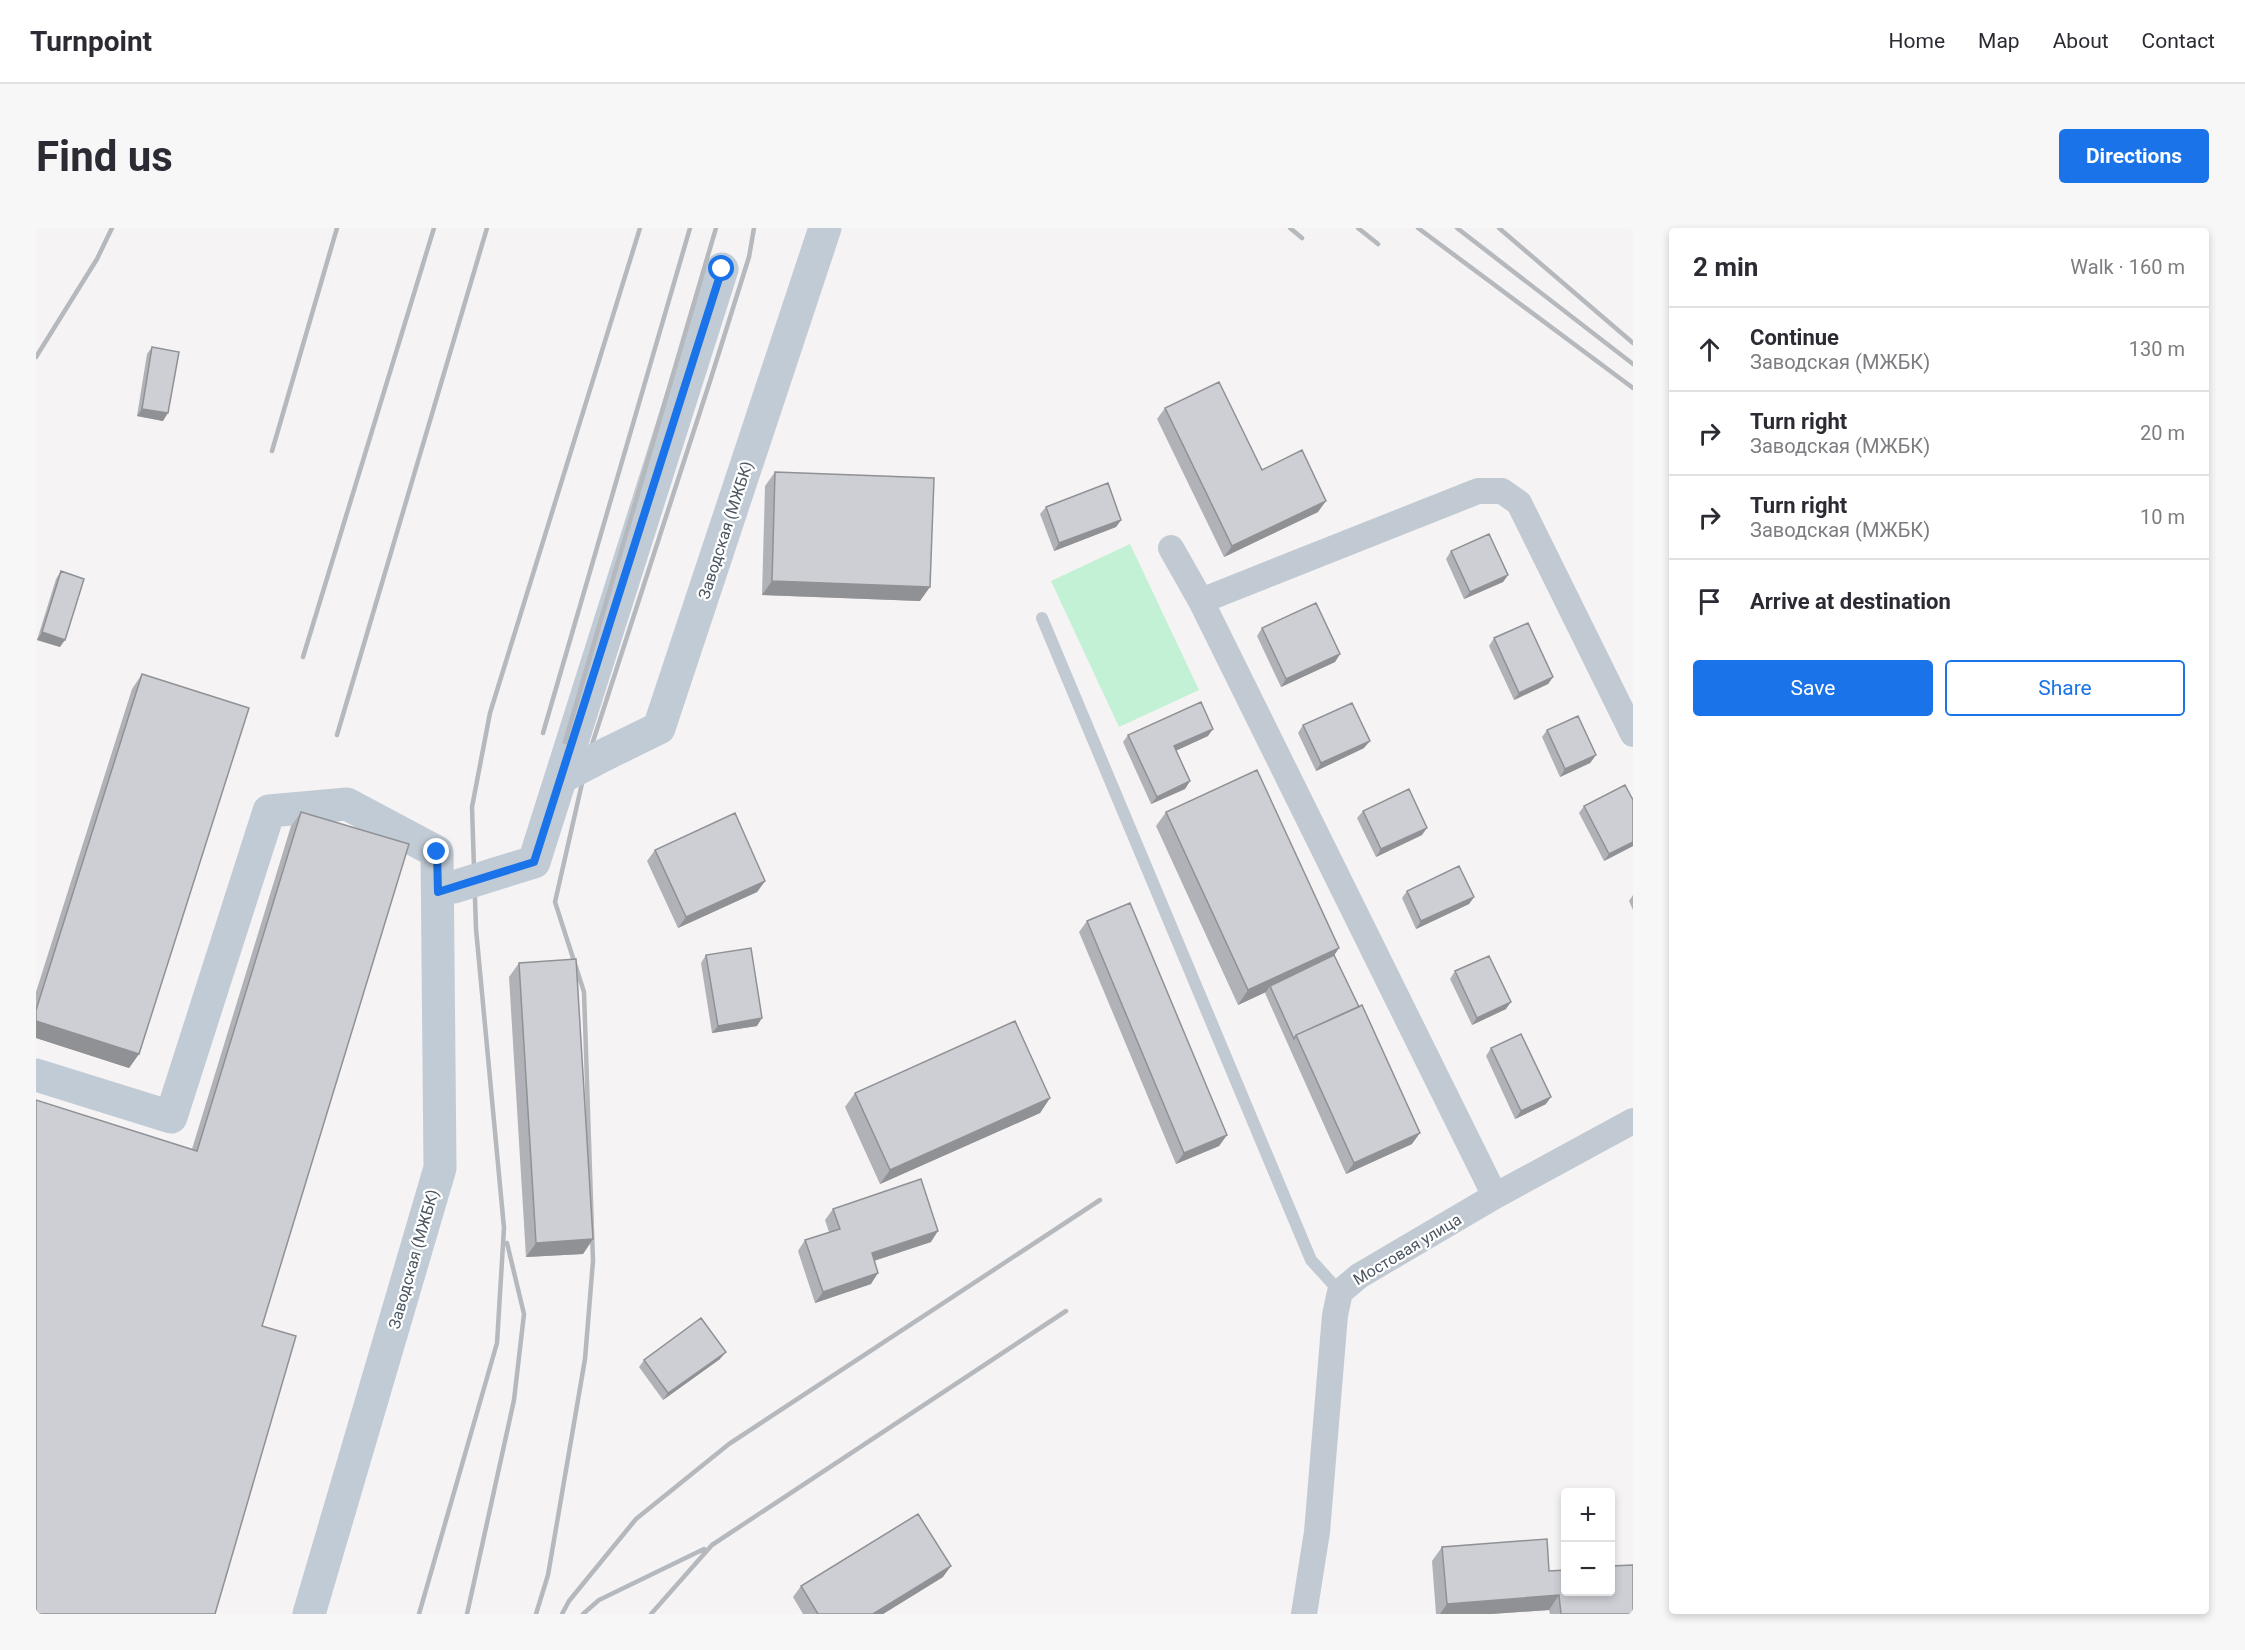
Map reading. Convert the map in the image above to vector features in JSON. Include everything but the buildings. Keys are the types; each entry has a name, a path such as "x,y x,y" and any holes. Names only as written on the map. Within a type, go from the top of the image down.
{"street":[{"name":"Заводская (МЖБК)","path":"563,777 659,728 825,228"},
{"path":"446,890 534,862 563,777 722,269"},
{"path":"1201,601 1478,491 1502,491 1519,503 1633,734"},
{"path":"1171,548 1201,601 1495,1196"},
{"name":"Заводская (МЖБК)","path":"36,1075 171,1117 269,810 347,804 437,852 446,890 440,1168 309,1614"},
{"name":"Мостовая улица","path":"1304,1614 1317,1532 1335,1316 1340,1292 1359,1276 1495,1196 1633,1121"}],"lane":[{"path":"1042,618 1311,1260 1340,1292"}],"green space":[{"path":"1130,544 1199,690 1119,727 1051,581"}],"railway":[{"path":"36,357 97,259 112,228"},
{"path":"272,451 337,228"},
{"path":"303,657 434,228"},
{"path":"337,735 487,228"},
{"path":"419,1614 497,1343 504,1228 476,929 472,807 490,713 640,228"},
{"path":"543,733 690,228"},
{"path":"565,742 716,228"},
{"path":"536,1614 548,1575 585,1359 593,1261 584,992 555,902 588,757 749,257 754,228"},
{"path":"1290,228 1302,238"},
{"path":"1358,228 1378,244"},
{"path":"1418,228 1633,388"},
{"path":"1457,228 1633,364"},
{"path":"1499,228 1633,343"},
{"path":"562,1614 569,1601 636,1519 729,1444 1100,1200"},
{"path":"467,1614 514,1400 524,1314 507,1243"},
{"path":"651,1614 712,1545 1066,1311"},
{"path":"583,1614 599,1600 704,1549"}],"route":[{"path":"437,852 438,892 534,862 722,269"}]}
